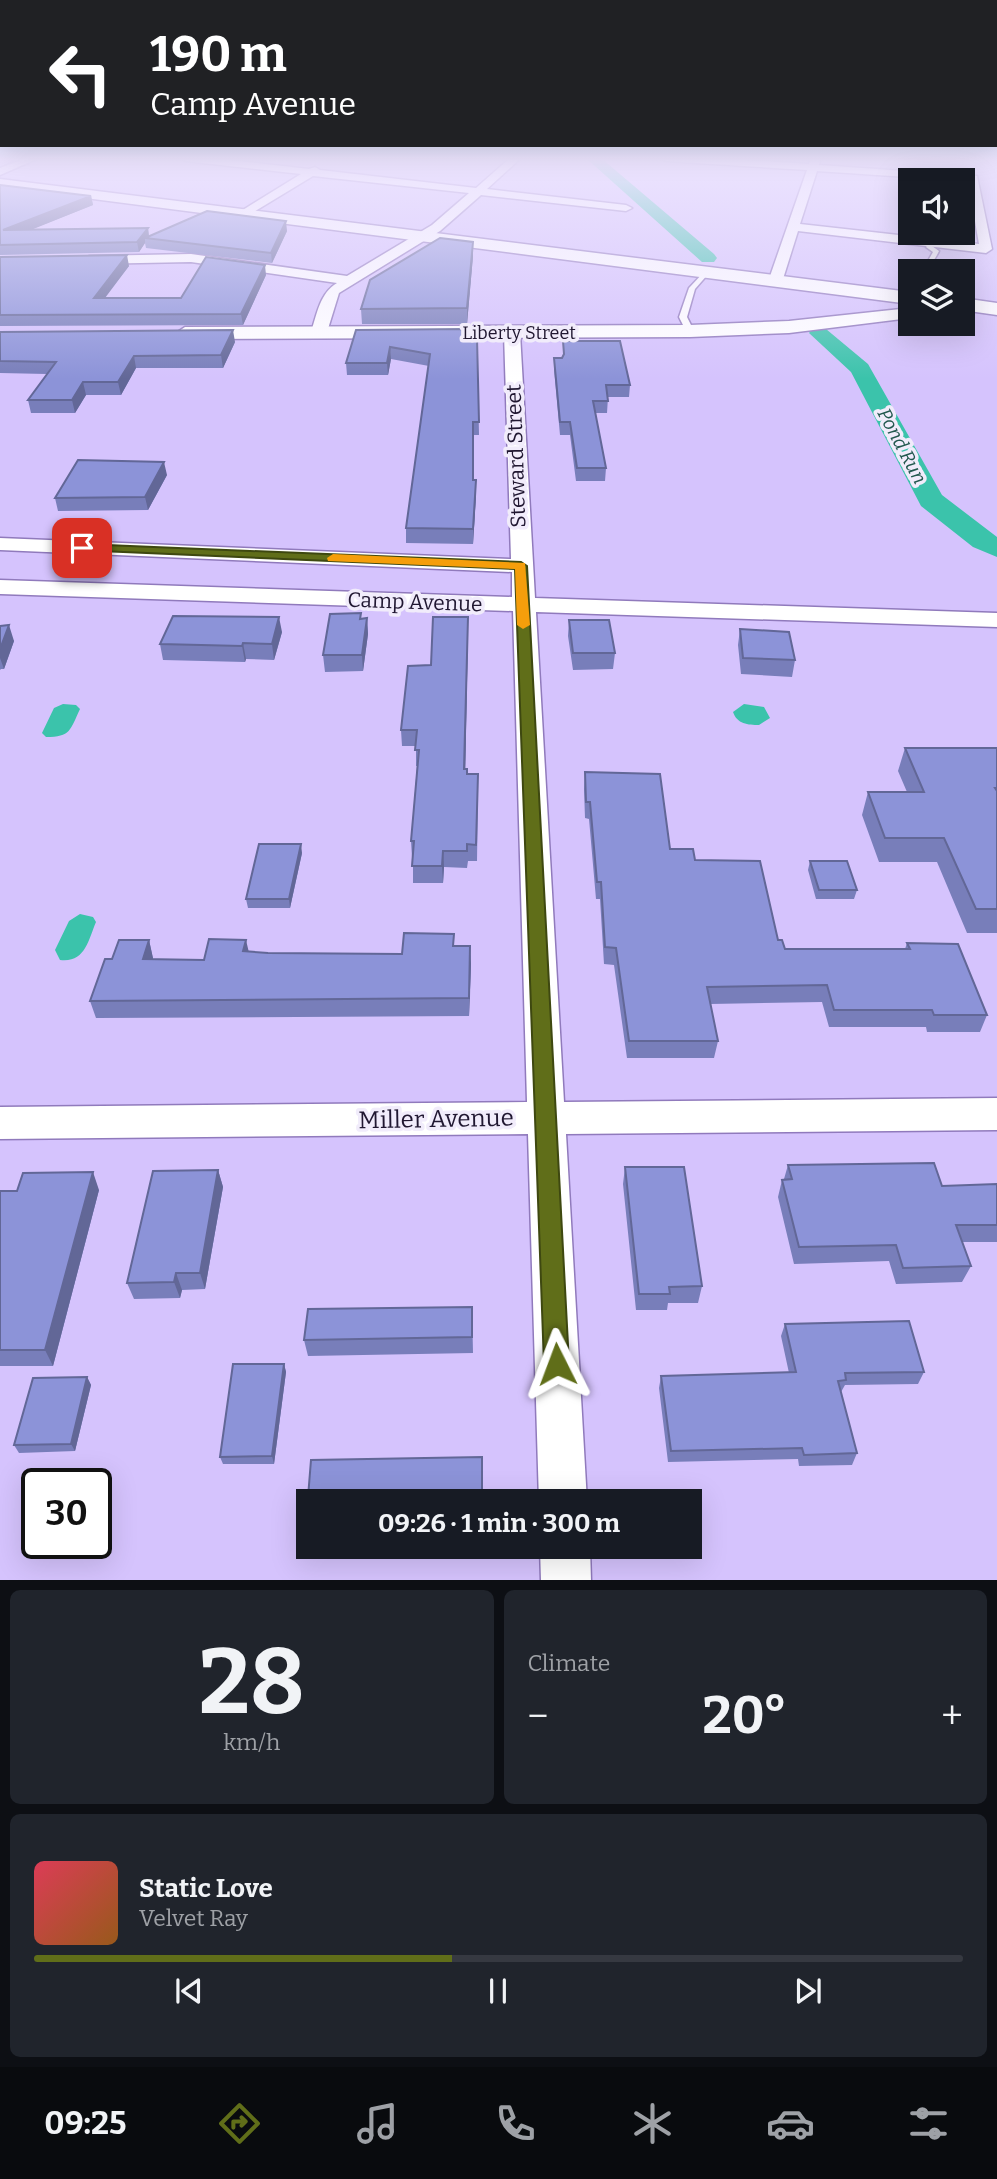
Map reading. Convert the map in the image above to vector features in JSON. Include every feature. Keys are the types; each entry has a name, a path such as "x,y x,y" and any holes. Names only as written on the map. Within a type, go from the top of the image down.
{"main road":[{"path":"387,232 898,296"},
{"path":"975,306 997,309"}],"street":[{"path":"320,332 328,298 347,280 429,232"},
{"path":"775,282 792,232"},
{"path":"834,232 898,239"},
{"path":"949,245 986,249 983,232"},
{"path":"68,260 191,258 347,280"},
{"name":"Liberty Street","path":"167,334 690,331 789,327 898,314"},
{"name":"Steward Street","path":"512,332 562,1489"},
{"name":"Camp Avenue","path":"0,544 521,566"},
{"name":"Camp Avenue","path":"0,587 997,620"},
{"name":"Miller Avenue","path":"0,1123 997,1114"},
{"path":"565,1559 566,1580"}],"lane":[{"path":"930,245 936,251 933,259"},
{"path":"690,331 683,317 692,288 706,273"}],"shaded area":[{"path":"63,704 76,705 80,709 74,722 65,734 46,737 42,733 54,708"},
{"path":"744,704 764,707 770,718 759,725 740,721 733,712"},
{"path":"80,914 93,917 96,922 88,943 75,958 60,960 55,950 69,921"}],"building":[{"path":"0,232 145,232 137,242 0,245"},
{"path":"159,232 281,232 271,253 145,238"},
{"path":"440,238 473,242 467,308 361,309 370,280"},
{"path":"127,255 94,298 181,298 206,257 265,265 241,314 0,315 0,257"},
{"path":"465,329 465,338 477,338 479,422 473,422 473,480 476,480 473,529 406,528 430,354 390,347 387,363 346,363 356,330"},
{"path":"233,330 221,355 134,356 118,382 83,382 72,400 28,400 56,362 0,361 0,332"},
{"path":"563,341 620,341 630,385 606,385 608,401 593,401 606,468 577,468 570,422 560,422 554,358 562,358"},
{"path":"78,460 164,462 145,497 55,498"},
{"path":"361,613 360,619 367,618 362,655 323,655 330,614"},
{"path":"173,616 279,617 272,644 160,644"},
{"path":"433,617 468,617 464,769 467,769 467,774 478,774 476,845 467,844 467,851 443,851 442,866 412,866 414,841 411,841 419,750 415,750 417,730 401,730 408,666 431,665"},
{"path":"569,620 609,620 615,653 573,653"},
{"path":"9,625 0,649 0,626"},
{"path":"740,629 789,632 795,660 743,658"},
{"path":"905,748 997,748 997,909 976,909 944,838 885,838 868,792 924,792"},
{"path":"585,772 660,774 670,849 693,849 695,860 760,861 778,940 782,940 785,949 910,949 907,943 958,944 987,1015 934,1015 932,1010 834,1010 827,985 707,987 718,1041 629,1041 616,948 605,947 601,882 597,882 590,802 586,802"},
{"path":"259,844 301,844 289,899 246,899"},
{"path":"810,861 847,861 857,890 819,890"},
{"path":"404,933 454,934 453,946 470,946 469,998 90,1001 105,959 112,959 119,940 149,940 143,959 204,960 209,939 246,940 243,951 268,953 402,954"},
{"path":"934,1163 942,1186 997,1184 997,1225 956,1225 971,1266 903,1268 896,1245 799,1247 782,1180 792,1179 788,1165"},
{"path":"625,1167 684,1167 702,1286 669,1287 670,1294 639,1294"},
{"path":"218,1170 200,1273 176,1273 174,1282 127,1283 153,1171"},
{"path":"93,1172 45,1350 0,1350 0,1191 17,1191 23,1173"},
{"path":"472,1307 472,1337 304,1340 308,1309"},
{"path":"909,1321 924,1372 845,1373 846,1380 838,1381 857,1453 804,1455 802,1448 671,1451 661,1376 796,1372 785,1324"},
{"path":"233,1364 284,1364 272,1456 220,1457"},
{"path":"87,1377 71,1444 14,1445 33,1378"},
{"path":"482,1457 482,1489 309,1489 311,1460"}],"waterway":[{"name":"Pond Run","path":"678,232 708,258"},
{"name":"Pond Run","path":"819,333 860,369 931,500 983,541 997,548"}],"slow traffic":[{"path":"333,558 521,566 523,625"}],"route":[{"path":"82,548 521,566 557,1364"}]}
